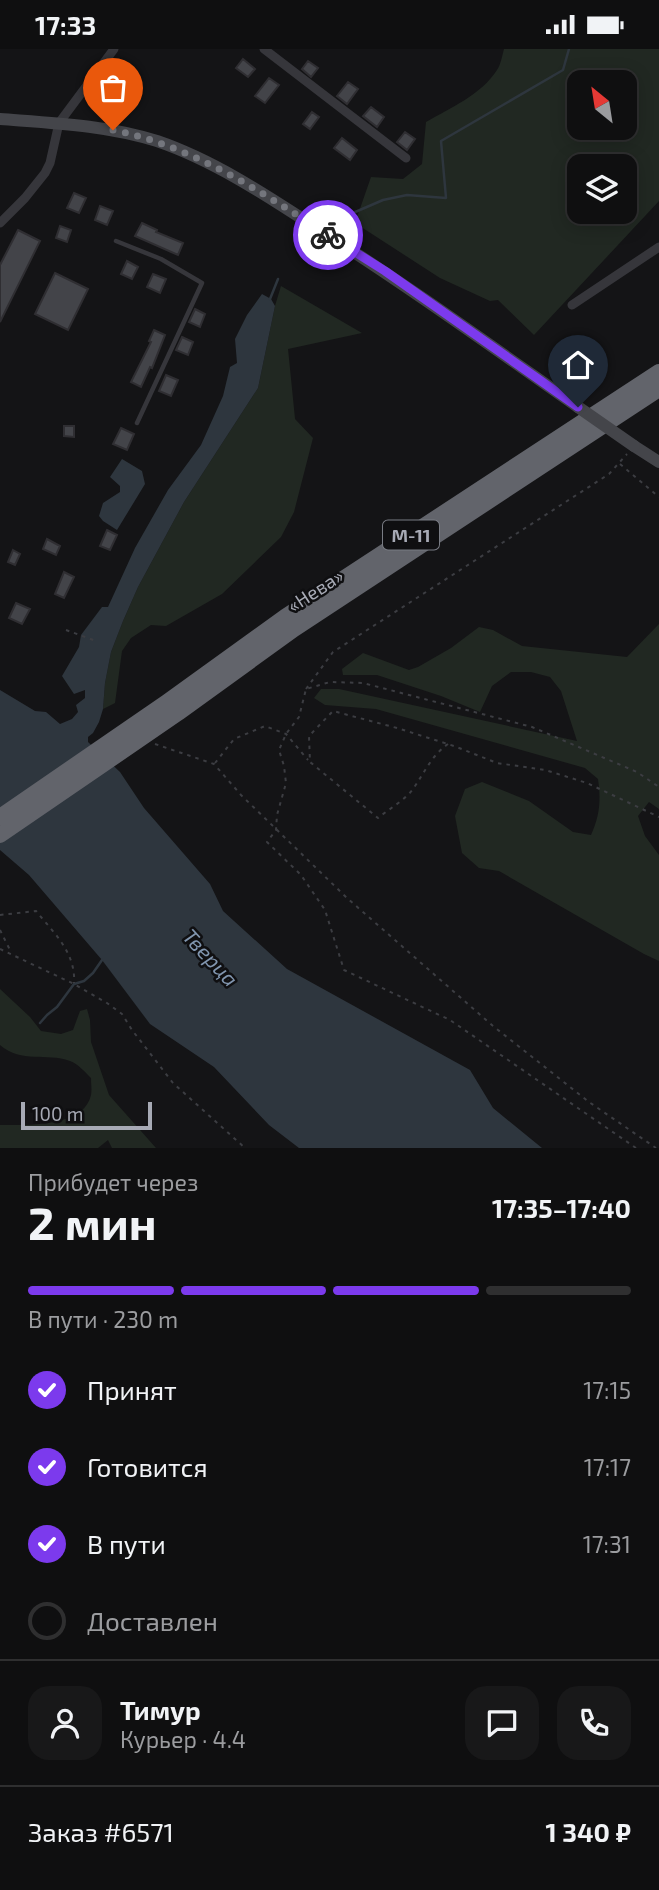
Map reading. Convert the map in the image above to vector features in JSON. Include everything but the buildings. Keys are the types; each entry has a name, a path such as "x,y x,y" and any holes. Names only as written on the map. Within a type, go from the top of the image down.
{"highway":[{"name":"«Нева»","path":"0,835 172,708 285,617 659,372"},
{"name":"«Нева»","path":"0,817 172,708 659,389"}],"main road":[{"path":"0,119 104,128 138,136 187,153 218,168 265,194 385,271 659,462"}],"street":[{"path":"0,223 45,173 60,123 114,49"},
{"path":"264,49 406,159"},
{"path":"572,305 659,247"}],"lane":[{"path":"116,241 161,259 202,283 137,423"}],"path":[{"path":"636,1148 450,1020 344,971 325,910 301,876 267,842 276,830 286,783 279,750 286,734 299,717 306,689 333,652 609,474 619,464 659,497"},
{"path":"66,630 96,641"},
{"path":"306,689 330,682 363,683 532,727 637,772 659,787"},
{"path":"310,762 309,736 333,711 448,744 497,763 545,770 587,783 659,817"},
{"path":"214,764 234,739 265,726 286,734 310,762 378,818 412,791 426,765 448,744"},
{"path":"155,744 214,764 241,795 347,898 494,1025 589,1102 656,1148"},
{"path":"0,915 36,911 62,941 75,969 74,984"},
{"path":"0,930 11,953"},
{"path":"0,949 74,984 122,1014 173,1083 245,1148"}],"shaded area":[{"path":"504,49 659,49 659,201 534,335 498,300 490,301 440,278 355,223 371,177 403,179 422,164 426,122 483,87 500,63"},
{"path":"281,286 362,333 288,349 295,419 313,438 294,512 281,537 222,594 166,626 151,625 131,638 122,651 115,703 103,709 111,652 138,587 184,502 258,388"},
{"path":"659,624 659,809 649,802 638,816 645,836 659,855 659,961 499,871 479,868 462,853 455,816 465,789 482,782 529,801 573,832 591,835 598,814 599,787 598,779 585,768 376,709 325,705 314,698 321,689 339,689 577,741 561,691 550,677 531,672 511,672 492,686 480,712 377,675 343,675 342,669 363,653 409,670 451,648 479,627 493,630 522,646 627,657"},
{"path":"0,989 41,1031 61,1034 73,1030 80,1011 87,1009 91,1042 109,1095 156,1148 112,1148 108,1140 98,1148 0,1148 0,1125 52,1122 77,1114 86,1106 91,1095 91,1078 73,1062 25,1056 8,1051 0,1045"}],"water":[{"name":"Тверца","path":"262,294 271,299 275,306 258,388 184,502 138,587 111,652 103,709 88,742 120,772 144,808 210,884 223,911 287,969 470,1070 493,1108 542,1148 299,1148 269,1125 214,1067 150,1024 102,960 29,875 0,850 0,690 35,711 46,712 60,724 72,719 78,712 76,705 85,698 85,690 74,694 62,676 79,647 81,635 102,607 108,607 135,548 168,490 201,445 223,396 230,367 237,363 235,339"},
{"path":"122,459 142,471 145,484 117,530 99,516 103,503 120,492 120,486 110,477"}],"waterway":[{"path":"341,221 346,216 383,200 407,195 446,198 441,141 563,70 569,49"},
{"path":"319,259 325,249"},
{"path":"270,299 278,279"},
{"path":"40,1023 57,1007 74,984 84,981 102,960"}],"way so far":[{"path":"113,130 163,143 203,160 265,194 328,235"}],"route":[{"path":"328,235 385,271 578,407"}]}
